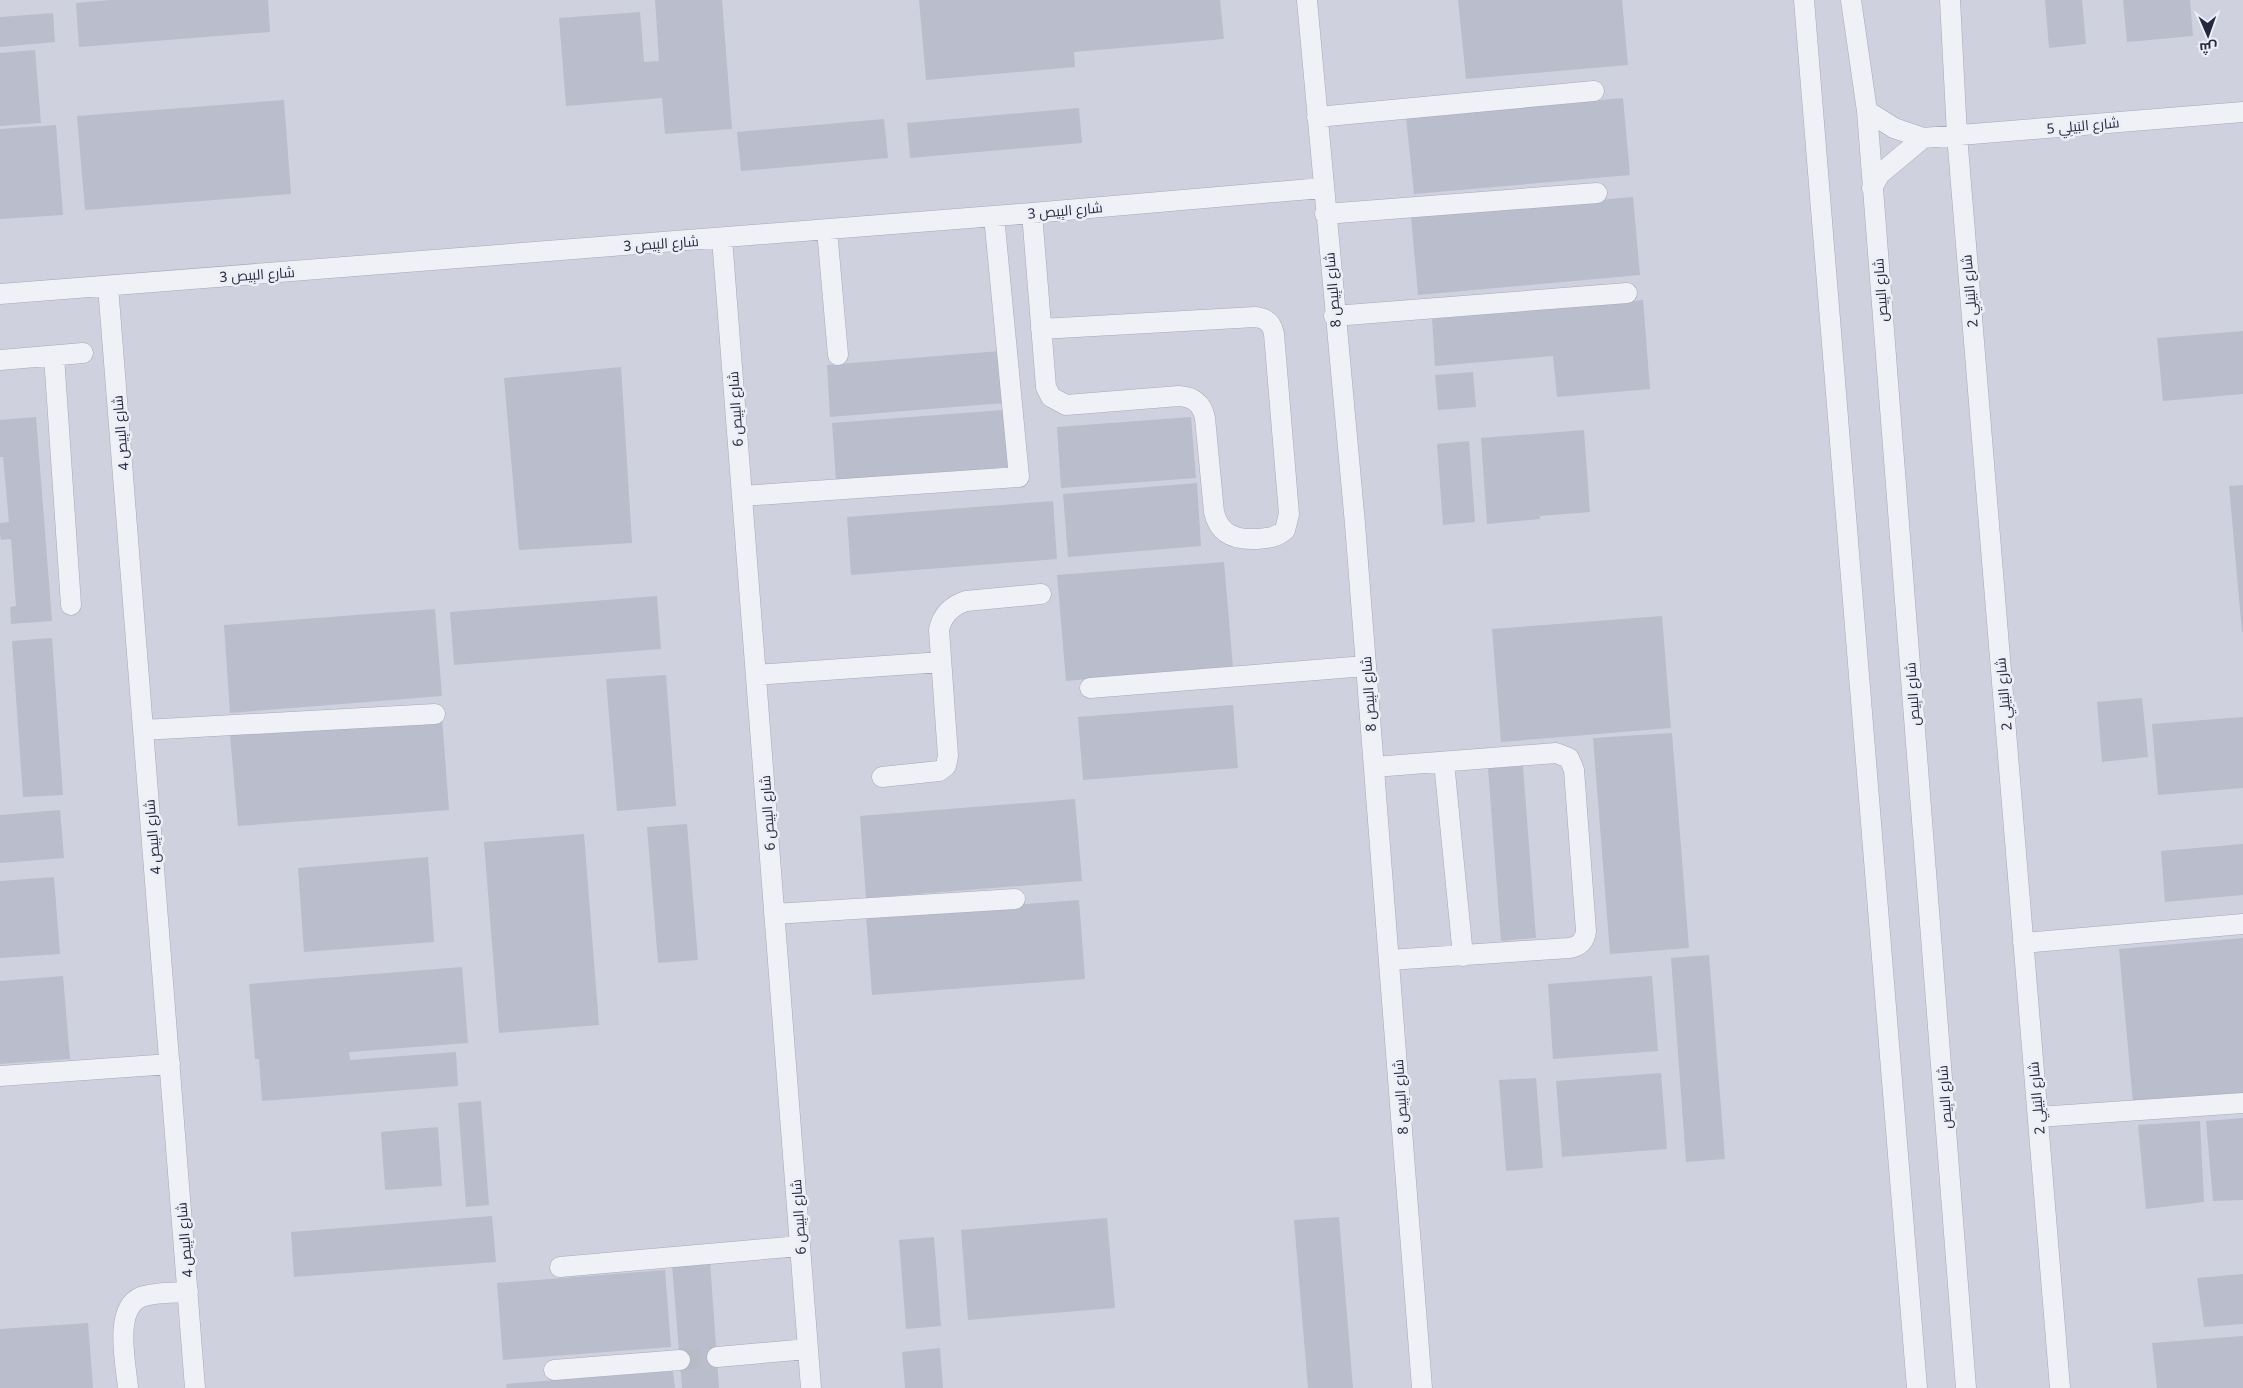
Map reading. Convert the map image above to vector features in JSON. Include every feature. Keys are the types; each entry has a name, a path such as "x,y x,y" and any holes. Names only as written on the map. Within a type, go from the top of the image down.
{"street":[{"name":"شارع البِيص 8","path":"1307,0 1322,188 1366,666 1422,1388"},
{"path":"1804,0 1917,1388"},
{"name":"شارع البِيص","path":"1851,0 1866,111 1966,1388"},
{"name":"شارع البَيلِي 2","path":"1950,0 1956,135 2060,1388"},
{"path":"1316,117 1594,91"},
{"name":"شارع البَيلِي 5","path":"1866,111 1894,128 1923,138 2243,112"},
{"path":"1872,188 1880,174 1923,138"},
{"name":"شارع البِيص 3","path":"0,294 827,230 1322,188"},
{"path":"1325,214 1598,193"},
{"path":"1032,213 1041,329 1046,387 1055,401 1066,405 1179,396 1192,398 1201,406 1205,418 1214,512 1219,525 1229,535 1242,539 1270,538 1285,530 1289,514 1274,334 1273,328 1266,320 1255,317 1041,329"},
{"path":"742,496 1019,477 994,216"},
{"path":"827,230 838,355"},
{"name":"شارع البِيص 6","path":"722,238 811,1388"},
{"name":"شارع البِيص 4","path":"108,286 196,1388"},
{"path":"1334,316 1627,293"},
{"path":"0,360 83,353"},
{"path":"54,356 71,605"},
{"path":"882,777 938,771 946,766 948,756 938,630 945,615 957,604 966,601 1041,594"},
{"path":"756,675 941,662"},
{"path":"1090,688 1366,666"},
{"path":"143,730 435,714"},
{"path":"1374,767 1556,753 1569,758 1574,770 1586,931 1583,941 1574,948 1389,960"},
{"path":"1444,762 1463,956"},
{"path":"774,914 1015,899"},
{"path":"2023,943 2243,924"},
{"path":"0,1076 170,1064"},
{"path":"2038,1117 2243,1103"},
{"path":"560,1267 800,1246"},
{"path":"128,1388 123,1322 128,1307 141,1297 188,1292"},
{"path":"717,1356 808,1349"},
{"path":"554,1370 680,1360"}],"shaded area":[{"path":"0,0 2243,0 2243,1388 0,1388"}],"building":[{"path":"111,0 268,0 270,32 79,47 76,3"},
{"path":"655,0 722,0 732,129 665,134 662,98 566,106 559,18 640,12 644,62 659,61"},
{"path":"919,0 1220,0 1224,39 1074,52 1075,67 926,80"},
{"path":"1458,0 1622,0 1628,65 1466,79"},
{"path":"2045,0 2082,0 2086,44 2049,48"},
{"path":"2123,0 2190,0 2193,36 2127,42"},
{"path":"53,13 55,42 0,47 0,17"},
{"path":"35,50 41,123 0,126 0,53"},
{"path":"1623,98 1630,175 1414,194 1406,117"},
{"path":"284,100 291,194 85,210 77,116"},
{"path":"1079,108 1082,143 910,158 907,123"},
{"path":"884,119 888,158 741,171 737,132"},
{"path":"56,125 63,215 0,219 0,129"},
{"path":"1633,197 1640,275 1418,295 1411,217"},
{"path":"1643,300 1650,389 1557,397 1553,356 1435,366 1432,319"},
{"path":"2243,331 2243,394 2163,401 2157,338"},
{"path":"1000,351 1004,403 830,417 827,365"},
{"path":"621,367 632,543 519,550 504,378"},
{"path":"1473,372 1476,407 1438,410 1435,375"},
{"path":"1003,410 1008,468 836,481 832,423"},
{"path":"36,417 52,621 11,624 10,607 16,606 11,539 1,540 0,534 0,523 9,522 3,457 0,457 0,420"},
{"path":"1191,417 1196,478 1061,488 1057,427"},
{"path":"1584,430 1590,512 1540,516 1540,519 1487,524 1481,438"},
{"path":"1469,441 1475,522 1443,525 1437,444"},
{"path":"1197,483 1201,546 1068,557 1063,494"},
{"path":"2243,485 2243,632 2242,632 2229,486"},
{"path":"1053,501 1057,559 851,575 847,517"},
{"path":"1224,562 1233,667 1066,681 1057,575"},
{"path":"657,596 661,649 454,665 450,612"},
{"path":"435,609 442,696 230,713 224,625"},
{"path":"1662,616 1671,728 1501,742 1492,629"},
{"path":"52,638 63,795 23,797 12,641"},
{"path":"666,675 676,806 617,811 606,679"},
{"path":"2142,698 2148,757 2102,762 2097,702"},
{"path":"1233,705 1238,768 1083,780 1078,717"},
{"path":"2243,717 2243,788 2158,795 2152,724"},
{"path":"442,718 449,810 238,826 230,735"},
{"path":"1672,733 1689,948 1610,954 1593,738"},
{"path":"1523,766 1536,938 1501,941 1488,768"},
{"path":"1075,799 1082,881 866,898 860,816"},
{"path":"60,810 64,858 0,863 0,815"},
{"path":"687,824 698,960 658,963 647,827"},
{"path":"584,834 599,1025 499,1033 484,842"},
{"path":"2243,844 2243,895 2165,902 2161,851"},
{"path":"428,857 434,942 304,952 298,868"},
{"path":"54,877 60,954 0,958 0,881"},
{"path":"1079,900 1085,979 872,995 866,916"},
{"path":"2243,938 2243,1093 2133,1103 2119,949"},
{"path":"1709,955 1725,1159 1686,1162 1671,958"},
{"path":"462,967 468,1043 349,1052 350,1060 456,1052 458,1086 262,1101 259,1059 255,1059 249,984"},
{"path":"63,976 70,1059 0,1064 0,981"},
{"path":"1652,976 1658,1051 1553,1059 1548,984"},
{"path":"1661,1073 1667,1149 1562,1157 1556,1081"},
{"path":"1536,1078 1543,1168 1506,1171 1499,1080"},
{"path":"481,1101 489,1205 466,1207 458,1103"},
{"path":"2243,1118 2243,1200 2213,1201 2206,1121"},
{"path":"2200,1121 2204,1202 2146,1209 2138,1125"},
{"path":"438,1127 442,1186 385,1190 381,1132"},
{"path":"492,1216 496,1262 294,1277 291,1232"},
{"path":"1339,1217 1353,1388 1308,1388 1294,1220"},
{"path":"1107,1218 1115,1308 968,1320 961,1230"},
{"path":"934,1237 941,1326 906,1329 899,1240"},
{"path":"710,1262 719,1388 682,1388 672,1265"},
{"path":"665,1270 671,1347 503,1360 497,1283"},
{"path":"2243,1274 2243,1324 2204,1327 2197,1278"},
{"path":"88,1323 93,1388 0,1388 0,1329"},
{"path":"2243,1336 2243,1388 2157,1388 2152,1343"},
{"path":"940,1348 943,1388 905,1388 902,1352"},
{"path":"673,1371 675,1388 507,1388 506,1384"}],"tunnel":[{"path":"680,1360 717,1357"}]}
